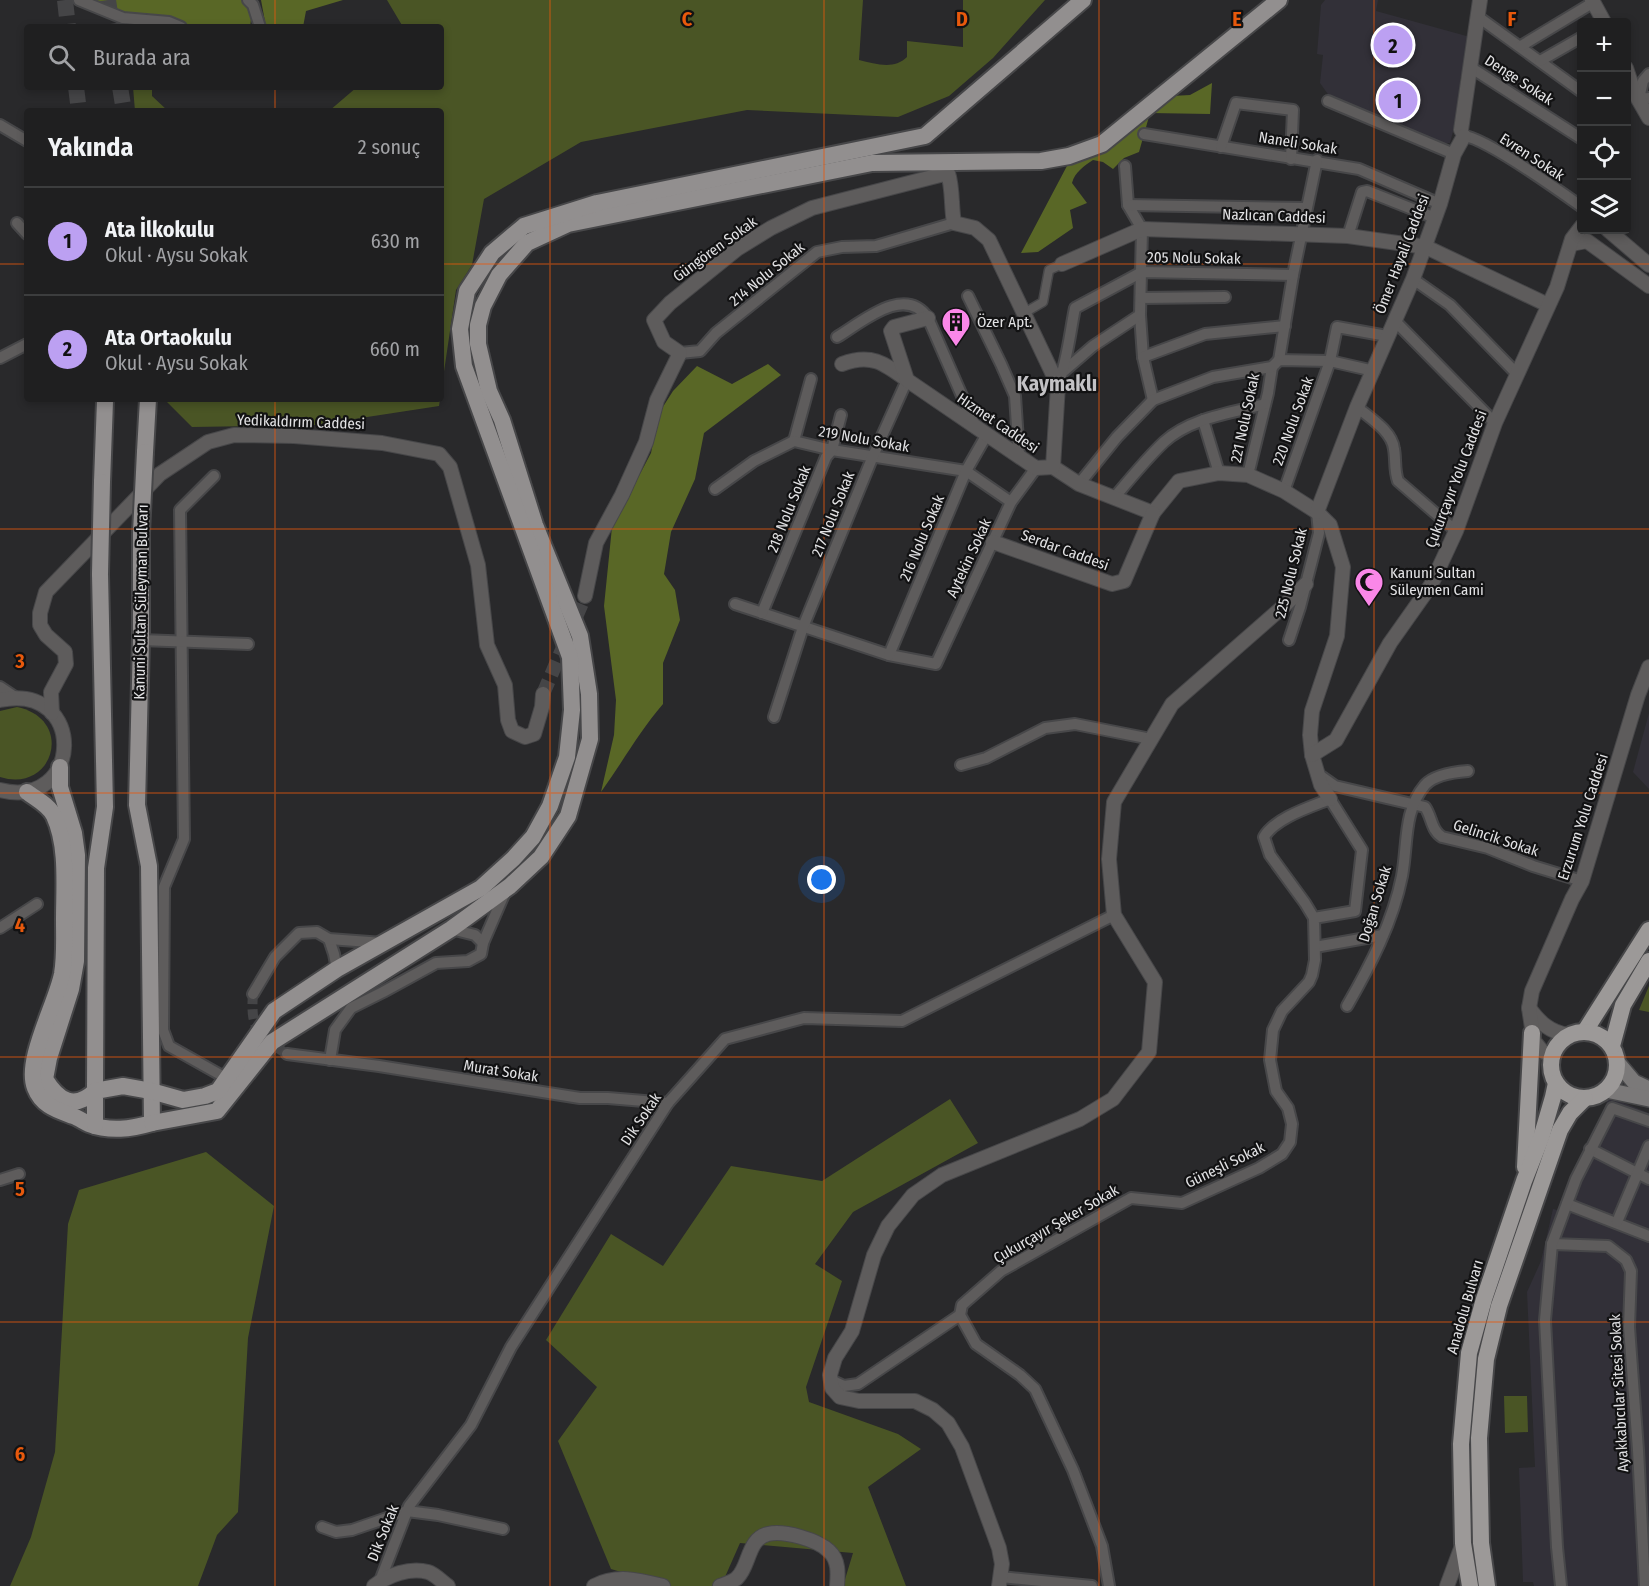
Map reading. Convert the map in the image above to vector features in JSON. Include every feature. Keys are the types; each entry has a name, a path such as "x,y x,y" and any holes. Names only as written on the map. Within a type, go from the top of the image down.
{"highway":[{"path":"1585,1031 1649,930"},
{"path":"1612,1046 1623,1005 1649,961"},
{"path":"1551,1056 1560,1041 1568,1035 1585,1031 1605,1038 1612,1046 1618,1063 1614,1080 1606,1090 1594,1097 1568,1095 1556,1083"},
{"path":"1524,1181 1532,1033"},
{"name":"Anadolu Bulvarı","path":"1470,1586 1463,1543 1461,1444 1469,1353 1484,1299 1541,1138 1553,1097 1556,1083 1552,1074 1551,1056"},
{"path":"1486,1586 1481,1543 1479,1438 1486,1359 1499,1306 1560,1130 1570,1113 1586,1098"}],"main road":[{"path":"60,767 60,787 74,833 77,855 75,961 71,989 49,1058 45,1079 54,1094 72,1103 86,1100 95,1092 123,1086 183,1100 218,1091 274,1011 337,969 481,888 513,859 532,837 550,806 567,757 572,710 570,657 464,366 460,329 467,291 492,253 524,226 597,203 925,136 1083,0"},
{"path":"27,792 54,815 64,856 62,974 32,1066 34,1086 42,1101 59,1112 95,1126 116,1129 134,1128 217,1111 272,1042 451,929 507,889 541,857 568,816 590,739 590,694 580,636 535,525 502,420 489,392 478,344 478,325 483,306 499,275 527,243 568,224 872,163 1041,161 1069,156 1102,144 1279,0"},
{"path":"95,1126 96,867 105,807 100,574 105,402"},
{"name":"Kanuni Sultan Süleyman Bulvarı","path":"148,402 141,533 137,806 149,866 152,1123"},
{"path":"1618,1063 1635,1082 1649,1089"},
{"path":"1606,1090 1649,1100"}],"street":[{"path":"79,0 123,18 174,24"},
{"path":"248,0 253,5 259,24"},
{"name":"Ömer Hayali Caddesi","path":"1317,512 1357,407 1426,247 1440,204 1462,133 1480,0"},
{"path":"1521,46 1593,1 1602,18"},
{"path":"1477,16 1577,89"},
{"path":"1540,61 1577,39"},
{"name":"Denge Sokak","path":"1470,67 1577,136"},
{"path":"1628,72 1649,118"},
{"path":"1637,96 1643,81 1649,74"},
{"path":"1328,101 1454,154"},
{"path":"1221,147 1236,103 1293,110 1291,159"},
{"path":"0,125 24,139"},
{"name":"Evren Sokak","path":"1462,133 1506,157 1577,204"},
{"name":"Naneli Sokak","path":"1144,134 1291,159 1317,160 1359,169 1440,204"},
{"name":"221 Nolu Sokak","path":"1248,475 1285,326 1317,160"},
{"path":"1125,166 1128,205 1142,229 1140,315 1143,357 1153,400"},
{"name":"Güngören Sokak","path":"680,353 664,342 654,320 670,303 737,249 771,228 812,208 948,173 952,185 954,223"},
{"path":"1348,236 1362,192 1367,191 1435,218"},
{"path":"1128,205 1306,208"},
{"name":"Hizmet Caddesi","path":"842,364 867,358 885,363 981,432 1036,468 1053,467 1058,385 989,240 975,228 954,223"},
{"name":"214 Nolu Sokak","path":"680,353 700,351 716,333 817,252 842,247 876,246 954,223"},
{"path":"17,224 24,231"},
{"name":"Nazlıcan Caddesi","path":"1024,314 1043,302 1049,270 1142,229 1302,233 1348,236 1426,247 1548,305"},
{"name":"Çukurçayır Yolu Caddesi","path":"1312,755 1336,740 1390,644 1431,585 1456,531 1495,423 1557,287 1577,232"},
{"path":"1613,234 1649,265"},
{"path":"1571,244 1587,241 1649,286"},
{"name":"205 Nolu Sokak","path":"1058,385 1064,371 1064,358 1075,308 1142,272 1293,275"},
{"path":"1413,279 1450,305 1517,374"},
{"path":"968,296 1015,396 1019,456"},
{"path":"1141,298 1225,297"},
{"path":"837,337 884,307 908,304 922,309 981,432"},
{"path":"1064,371 1093,346 1140,315"},
{"path":"907,380 891,331 894,327 928,318"},
{"path":"1394,320 1495,423"},
{"path":"1143,357 1205,334 1285,326"},
{"name":"220 Nolu Sokak","path":"1284,491 1330,361 1337,327 1388,336"},
{"path":"0,358 24,346"},
{"path":"585,596 596,543 609,515 622,495 646,442 657,400 680,353"},
{"path":"1079,484 1117,437 1153,400 1213,377 1275,364 1330,361 1374,371"},
{"path":"715,489 754,461 794,441 811,379"},
{"name":"217 Nolu Sokak","path":"774,717 803,627 873,456 907,380"},
{"path":"1114,498 1165,441 1182,430 1203,420 1265,404"},
{"path":"1357,407 1390,436 1394,445 1395,472 1398,481 1456,531"},
{"name":"218 Nolu Sokak","path":"762,613 826,457 832,450 841,415"},
{"path":"1203,420 1219,473"},
{"name":"216 Nolu Sokak","path":"889,655 981,432"},
{"name":"Yedikaldırım Caddesi","path":"51,692 66,664 64,652 46,636 40,625 40,613 46,592 160,474 208,442 234,435 344,439 382,443 439,454 450,467 478,565 487,645 505,685 508,720 512,731 525,737 534,734 542,707 543,694"},
{"name":"219 Nolu Sokak","path":"794,441 832,450 966,471 1011,502"},
{"path":"1053,467 1079,484 1153,513"},
{"name":"Aytekin Sokak","path":"889,655 936,664 1011,502 1036,468"},
{"name":"Serdar Caddesi","path":"993,542 1112,584 1124,581 1153,513 1179,481 1219,473 1248,475 1284,491 1317,512 1330,525 1343,567 1337,636 1312,711 1310,735 1312,755 1321,785 1330,799"},
{"path":"213,476 180,510 184,839 164,887 163,1030 169,1046 226,1078"},
{"name":"225 Nolu Sokak","path":"1289,639 1319,533 1317,512"},
{"path":"1092,1586 1000,1581 1002,1564 999,1548 962,1447 948,1423 933,1410 915,1401 877,1402 840,1397 832,1388 835,1358 852,1331 874,1255 888,1226 914,1195 942,1175 1080,1119 1113,1098 1149,1053 1155,982 1114,915 1109,859 1114,802 1172,704 1306,584"},
{"path":"735,604 889,655"},
{"path":"141,640 248,644"},
{"name":"Erzurum Yolu Caddesi","path":"1532,1033 1529,1008 1532,991 1582,881 1644,697 1649,667"},
{"path":"0,687 15,697"},
{"path":"33,700 51,692 52,712"},
{"path":"0,700 15,697 33,700 52,712 65,738 60,767 52,778 40,787 27,792 12,793 0,790"},
{"path":"961,765 987,758 1045,728 1075,724 1151,739"},
{"path":"1318,774 1335,786 1412,805 1427,783 1454,772 1468,771"},
{"path":"1330,799 1362,850 1355,911 1314,918 1270,855 1264,837 1268,830 1300,811 1330,799"},
{"name":"Gelincik Sokak","path":"1412,805 1425,807 1436,833 1442,837 1488,848 1533,866 1582,881"},
{"name":"Doğan Sokak","path":"1347,1006 1364,977 1383,935 1401,876 1406,831 1412,805"},
{"path":"330,1060 335,1030 351,1008 436,963 468,961 481,954 483,943 507,889"},
{"path":"0,928 37,903"},
{"name":"Dik Sokak","path":"377,1584 407,1511 471,1425 511,1347 668,1103 725,1039 804,1018 902,1021 1114,915"},
{"name":"Güneşli Sokak","path":"1182,1203 1259,1168 1282,1154 1290,1142 1292,1124 1288,1108 1276,1091 1270,1060 1273,1030 1282,1011 1309,982 1315,947 1314,918"},
{"path":"451,929 475,935 483,943"},
{"path":"253,994 275,957 299,933 317,933 329,939 383,943"},
{"path":"1315,947 1383,935"},
{"path":"329,939 337,969"},
{"path":"1529,1008 1546,1027 1556,1033 1568,1035"},
{"path":"1532,1033 1534,1041 1551,1056"},
{"name":"Murat Sokak","path":"287,1054 580,1098 668,1103"},
{"path":"1561,1586 1556,1535 1545,1320 1552,1245 1590,1149 1612,1108 1649,1121"},
{"path":"1617,1222 1649,1146"},
{"path":"1590,1149 1649,1179"},
{"path":"0,1180 19,1174"},
{"name":"Çukurçayır Şeker Sokak","path":"831,1380 844,1386 858,1384 960,1315 962,1305 1001,1271 1131,1198 1182,1203"},
{"path":"1567,1204 1649,1236"},
{"name":"Ayakkabıcılar Sitesi Sokak","path":"1552,1245 1608,1246 1626,1260 1631,1271 1629,1327 1645,1586"},
{"path":"960,1315 976,1344 1020,1374 1035,1389 1073,1470 1102,1546 1109,1586"},
{"path":"322,1527 336,1532 352,1530 407,1511 503,1529"},
{"path":"720,1586 737,1578 756,1541 768,1534 787,1534 812,1541 831,1552 838,1570 837,1586"},
{"path":"1447,1586 1463,1543"},
{"path":"377,1584 403,1571 429,1572 448,1586"},
{"path":"594,1586 615,1578 632,1579 663,1586"}],"shaded area":[{"path":"1325,0 1378,0 1376,11 1470,37 1464,73 1460,78 1461,102 1450,143 1440,143 1330,97 1320,83 1323,55 1317,54 1321,5"},
{"path":"1649,713 1649,789 1633,772"},
{"path":"1609,1097 1649,1113 1649,1586 1534,1586 1533,1582 1523,1582 1519,1468 1535,1467 1527,1292 1541,1261 1553,1209 1569,1213 1596,1128"}],"green space":[{"path":"73,0 246,0 253,5 250,24 173,24"},
{"path":"261,0 343,0 306,11 304,24 265,24"},
{"path":"387,0 863,0 859,60 891,65 907,57 907,41 963,47 963,0 1045,0 993,58 949,96 898,117 747,110 581,142 484,199 472,265 456,290 444,372 444,108 332,108 354,90 444,90 444,24 401,24"},
{"path":"1212,83 1210,114 1150,113 1139,152 1124,158 1113,169 1103,162 1093,160 1080,170 1072,183 1087,203 1070,210 1073,228 1038,252 1021,253 1068,164 1108,147 1150,110 1172,96 1190,95"},
{"path":"133,90 152,90 152,96 165,108 135,108"},
{"path":"768,364 781,375 704,433 695,479 671,532 664,574 675,590 680,620 663,663 663,704 601,792 614,735 616,700 604,606 612,527 651,453 659,413 673,391 697,366 732,384"},
{"path":"167,402 440,402 439,406 315,425 192,427"},
{"path":"17,707 35,714 46,725 51,739 51,753 34,775 19,779 0,777 0,711"},
{"path":"1649,986 1649,1012 1639,1010"},
{"path":"950,1099 978,1143 853,1212 815,1264 842,1281 806,1387 809,1402 898,1434 921,1449 868,1487 906,1586 843,1586 853,1553 740,1543 721,1586 667,1586 611,1569 558,1441 597,1387 546,1340 611,1234 663,1266 731,1166 822,1181"},
{"path":"206,1152 274,1206 248,1338 238,1512 217,1535 198,1586 10,1586 31,1537 55,1452 68,1224 79,1190"},
{"path":"1504,1396 1527,1396 1528,1432 1505,1433"}],"tunnel":[{"path":"65,0 68,24"},
{"path":"108,0 112,24"},
{"path":"76,90 79,108"},
{"path":"120,90 124,108"},
{"path":"543,694 585,596"},
{"path":"253,994 253,1016 258,1031 287,1054"}],"place":[{"name":"Ata Ortaokulu","path":"1393,45"},
{"name":"Ata İlkokulu","path":"1398,100"},
{"name":"Özer Apt.","path":"956,348"},
{"name":"Kanuni Sultan Süleymen Cami","path":"1369,608"}],"district":[{"name":"Kaymaklı","path":"1057,384"}]}
